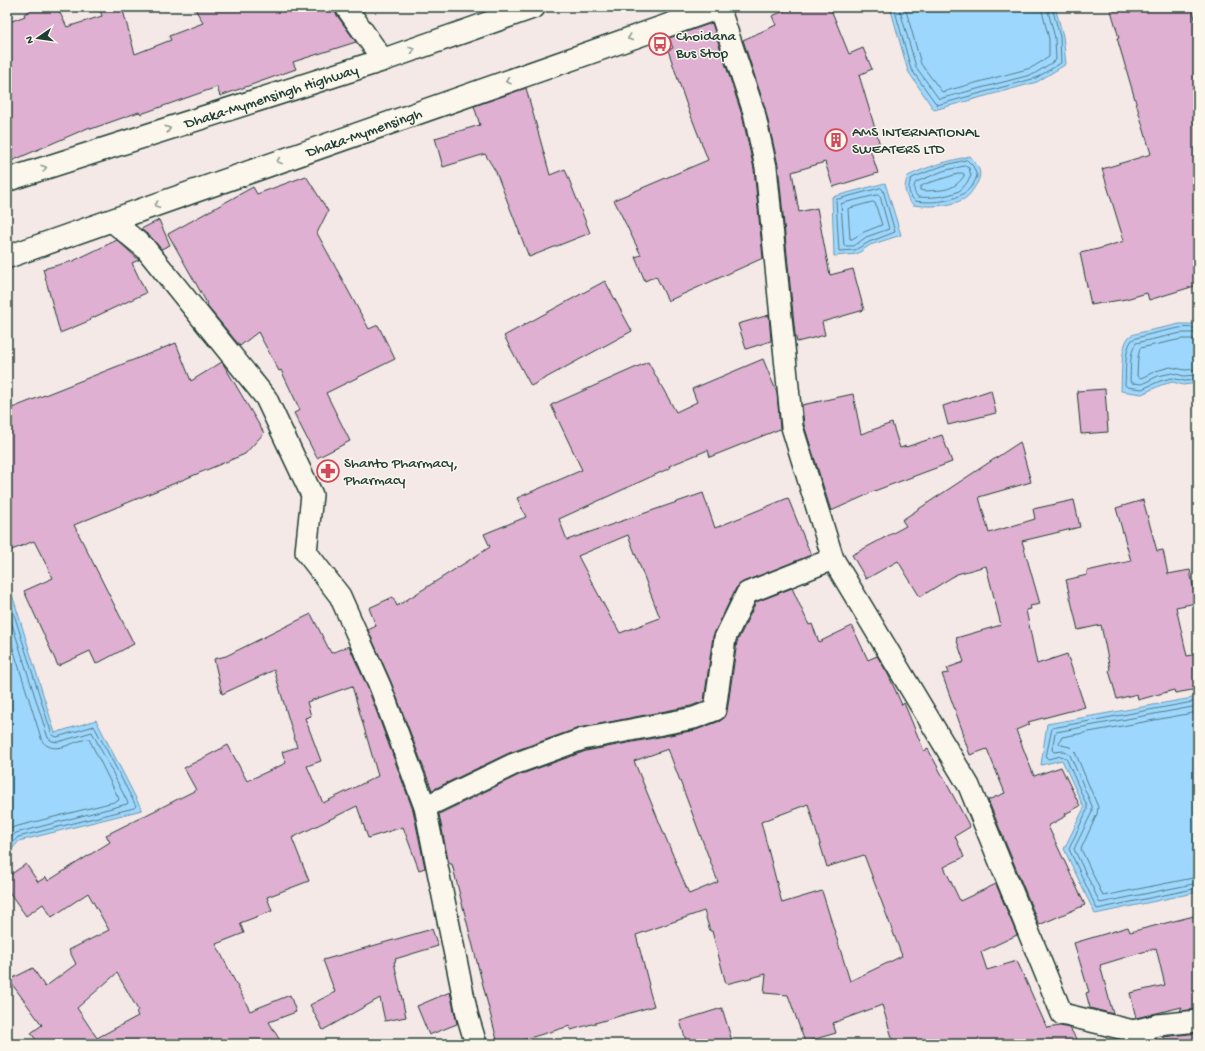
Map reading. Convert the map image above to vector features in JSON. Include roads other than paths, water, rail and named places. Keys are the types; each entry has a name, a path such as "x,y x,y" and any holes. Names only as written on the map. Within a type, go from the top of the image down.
{"highway":[{"name":"Dhaka-Mymensingh Highway","path":"7,180 383,60 534,7"},
{"name":"Dhaka-Mymensingh","path":"7,257 720,7"}],"street":[{"path":"346,7 383,60"},
{"path":"720,7 754,112 766,168 792,427 833,559 969,786 1062,1014 1140,1038 1158,1025 1198,1020"},
{"path":"112,221 145,248 266,398 312,495 306,552 340,596 380,686 425,807 467,1014 476,1044"},
{"path":"425,807 514,764 583,739 694,718 715,710 725,638 747,593 833,559"}],"water":[{"path":"890,7 1055,7 1063,36 1066,64 1037,82 934,110 908,71"},
{"path":"970,156 980,171 980,175 977,183 967,197 952,204 932,206 913,205 905,191 905,184 908,176 946,162"},
{"path":"885,183 901,235 870,245 857,254 834,256 832,197"},
{"path":"1179,324 1198,324 1198,383 1183,385 1173,382 1161,385 1142,394 1121,391 1123,353 1127,340 1130,336 1133,334"},
{"path":"7,578 55,733 96,720 142,810 19,841 7,855"},
{"path":"1198,697 1198,892 1095,914 1064,849 1084,808 1062,760 1041,765 1047,724"}],"place":[{"name":"Choidana Bus Stop","path":"660,44"},
{"name":"AMS INTERNATIONAL SWEATERS LTD","path":"836,140"},
{"name":"Shanto Pharmacy, Pharmacy","path":"328,471"}]}
